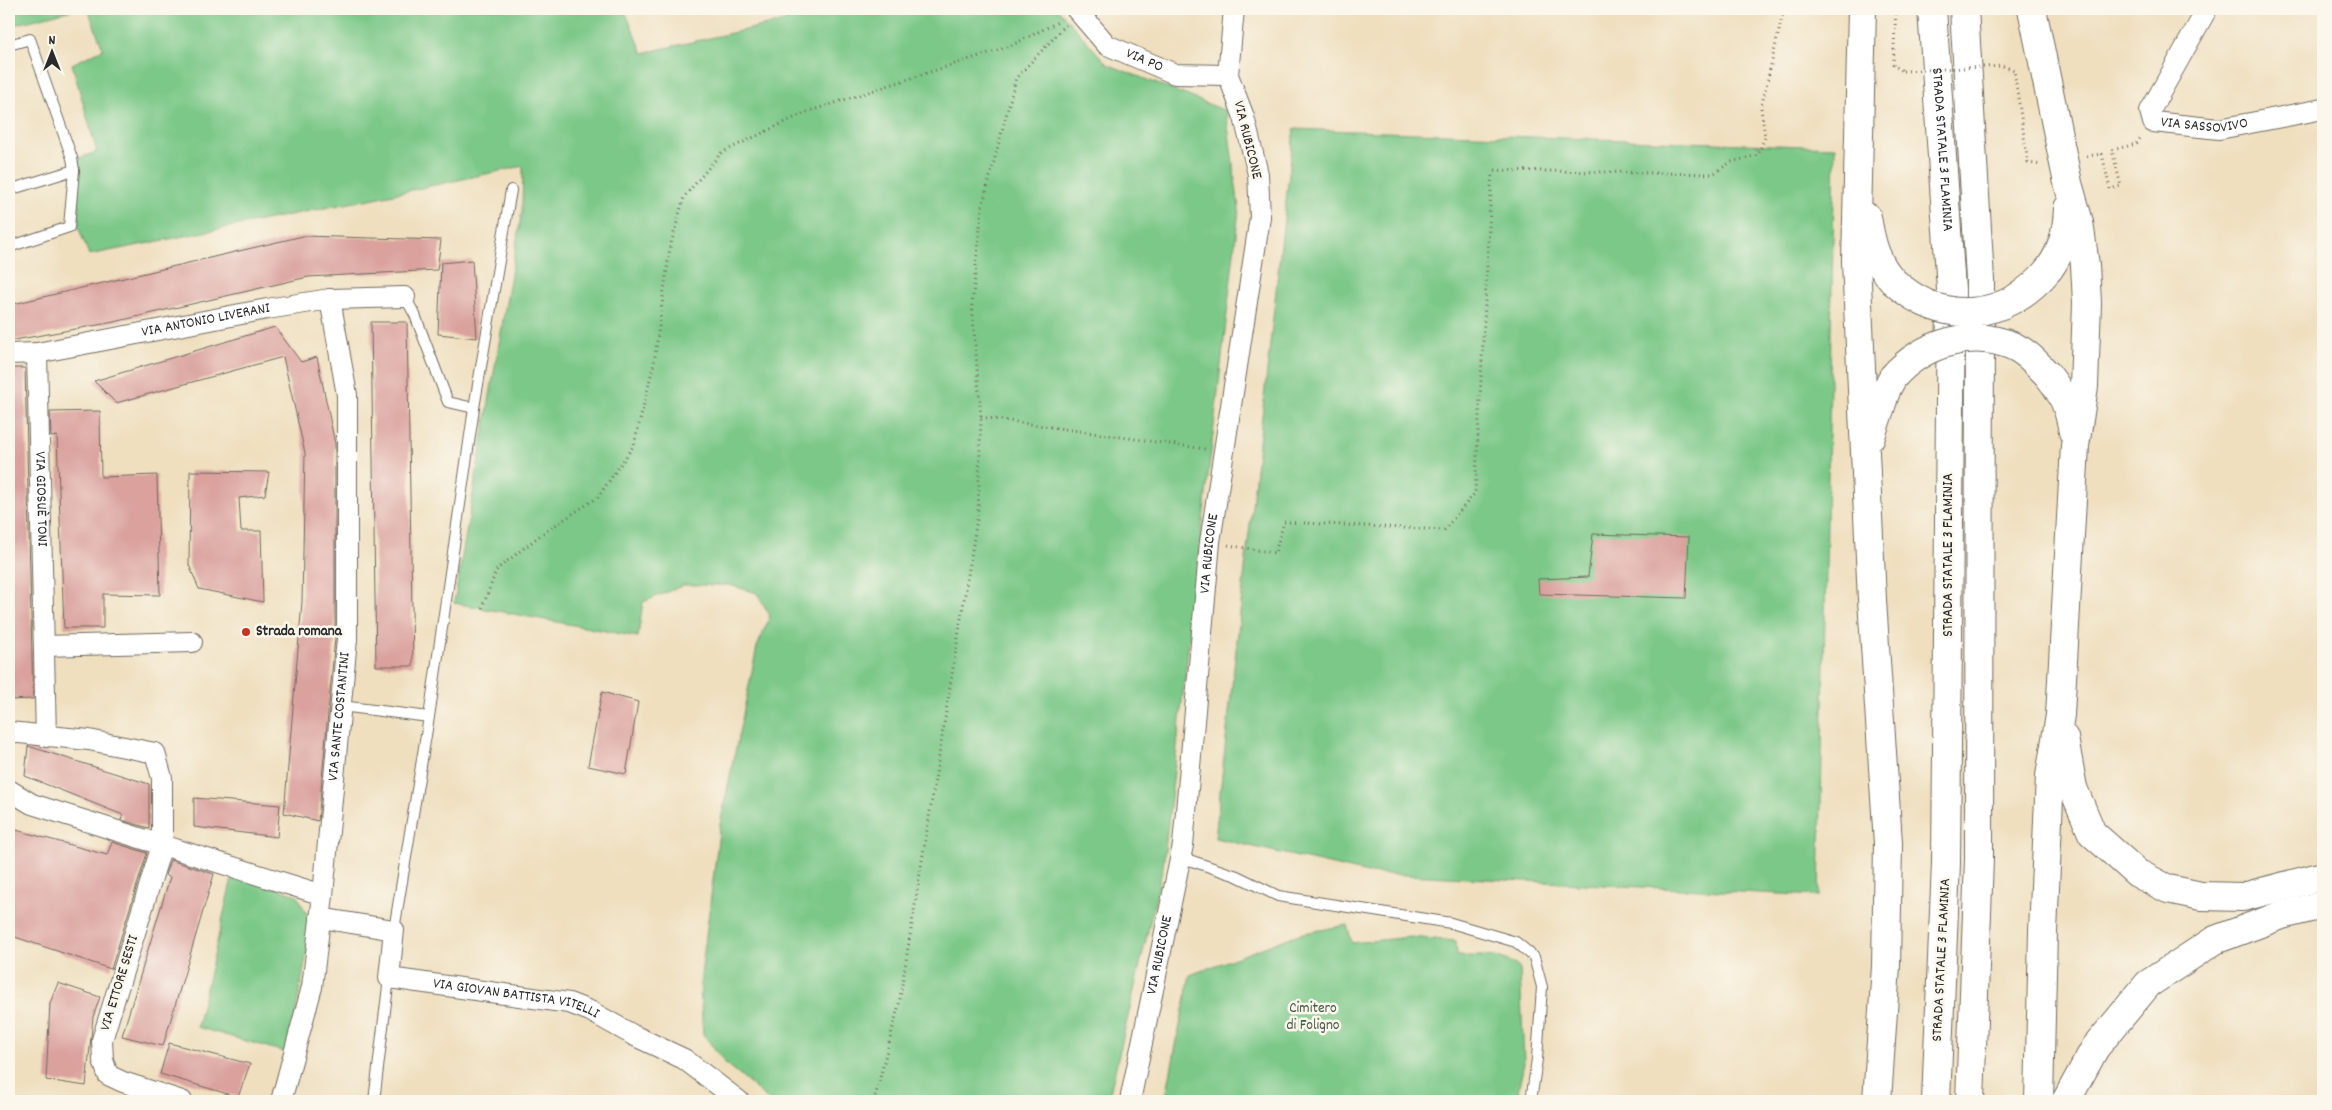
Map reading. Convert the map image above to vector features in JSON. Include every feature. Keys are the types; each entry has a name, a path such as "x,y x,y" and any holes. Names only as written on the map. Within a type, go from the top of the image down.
{"highway":[{"path":"1862,9 1856,262 1872,600 1888,843 1886,966 1877,1101"},
{"name":"STRADA STATALE 3 FLAMINIA","path":"1932,9 1951,289 1946,863 1936,1101"},
{"name":"STRADA STATALE 3 FLAMINIA","path":"1964,9 1980,280 1979,859 1970,1101"},
{"path":"2032,9 2068,184 2079,222 2085,265 2087,303 2084,386 2075,446 2060,715 2050,776 2043,932 2039,1101"},
{"path":"1858,167 1875,255 1884,272 1912,297 1940,310 1988,311 2007,305 2024,294 2049,269 2057,258 2067,229 2068,184"},
{"path":"1866,458 1886,388 1904,364 1922,352 1941,344 1968,339 1995,340 2016,348 2031,358 2062,393 2070,413 2075,446"},
{"path":"2060,715 2073,788 2092,833 2137,873 2168,889 2201,896 2243,897 2323,876"},
{"path":"2066,1101 2095,1048 2148,984 2215,940 2282,915 2323,905"}],"street":[{"name":"VIA RUBICONE","path":"1130,1101 1180,858 1210,542 1260,217 1258,174 1244,116 1228,75 1234,9"},
{"name":"VIA SASSOVIVO","path":"2207,9 2150,111 2153,122 2219,129 2323,109"},
{"name":"VIA PO","path":"1077,10 1108,45 1175,74 1228,75"},
{"name":"VIA ANTONIO LIVERANI","path":"9,354 37,353 267,309 330,299 405,297"},
{"name":"VIA SANTE COSTANTINI","path":"281,1101 312,987 323,895 347,639 347,395 330,299"},
{"name":"VIA GIOSUÈ TONI","path":"37,353 46,737"},
{"path":"44,646 192,642"},
{"path":"9,732 89,740 155,753 162,778 162,845"},
{"path":"9,790 32,804 323,895"},
{"name":"VIA ETTORE SESTI","path":"162,845 102,1040 103,1060 108,1075 123,1082 182,1101"},
{"path":"320,918 394,930 389,978"},
{"name":"VIA GIOVAN BATTISTA VITELLI","path":"389,978 569,1003 590,1011 632,1035 684,1059 739,1101"}],"lane":[{"path":"9,45 30,38 72,158 74,170 69,227 9,247"},
{"path":"9,190 74,170"},
{"path":"394,930 429,717 474,408 511,190"},
{"path":"405,297 415,315 448,402 474,408"},
{"path":"341,706 429,717"},
{"path":"1180,858 1237,876 1278,896 1451,923 1516,942 1534,957 1542,987 1537,1059 1531,1101"},
{"path":"374,1101 389,978"}],"path":[{"path":"1210,542 1275,553 1284,522 1444,530 1476,493 1492,170 1713,174 1731,162 1758,155 1765,137 1761,108 1784,9"},
{"path":"1896,9 1893,65 1904,71 2003,66 2014,70 2028,163 2044,165"},
{"path":"874,1101 899,1004 977,523 981,417 972,305 982,206 1016,78 1077,10"},
{"path":"482,608 497,569 542,534 598,497 634,446 654,363 670,247 684,197 721,153 804,113 1010,46 1077,10"},
{"path":"2079,157 2102,154 2110,190 2121,186 2112,150 2136,144 2153,122"},
{"path":"981,417 1224,451"}],"green space":[{"path":"9,9 77,9 9,26"},
{"path":"88,9 624,9 643,53 838,9 1058,9 1107,64 1226,111 1239,209 1163,867 1108,1101 770,1101 726,1064 703,1034 700,984 720,824 757,647 770,616 757,593 730,585 684,585 643,602 638,637 454,603 522,211 523,166 375,198 89,255 78,226 79,158 97,152 72,64 103,49"},
{"path":"1294,129 1835,147 1819,896 1368,873 1215,838"},
{"path":"233,874 297,895 310,920 308,947 288,1053 197,1027"},
{"name":"Cimitero di Foligno","path":"1347,925 1352,943 1410,937 1456,941 1457,956 1490,956 1506,960 1520,969 1524,1063 1516,1101 1165,1101 1190,975 1299,934"}],"building":[{"path":"303,236 441,240 437,270 308,277 114,322 9,341 9,305"},
{"path":"472,260 477,338 438,334 441,263"},
{"path":"371,322 407,322 413,666 376,666"},
{"path":"275,327 301,362 317,357 335,444 335,638 318,821 284,813 302,602 305,453 283,357 116,403 94,381"},
{"path":"9,368 25,368 33,699 9,700"},
{"path":"100,411 101,477 157,475 160,595 103,594 103,628 64,628 57,436 51,437 50,412"},
{"path":"190,471 269,472 265,495 239,498 241,531 261,531 263,602 199,589 189,565"},
{"path":"1593,534 1689,537 1686,598 1539,594 1538,579 1588,577"},
{"path":"602,692 638,702 626,774 588,766"},
{"path":"28,746 149,784 149,828 121,820 123,815 25,776"},
{"path":"194,798 280,805 277,837 194,827"},
{"path":"9,828 107,855 112,842 147,853 111,969 9,935"},
{"path":"170,860 214,874 163,1046 122,1036 170,877 165,875"},
{"path":"58,983 100,997 93,1017 86,1086 46,1080 50,1003"},
{"path":"169,1043 250,1064 238,1097 160,1074"}],"place":[{"name":"Strada romana","path":"246,632"}]}
